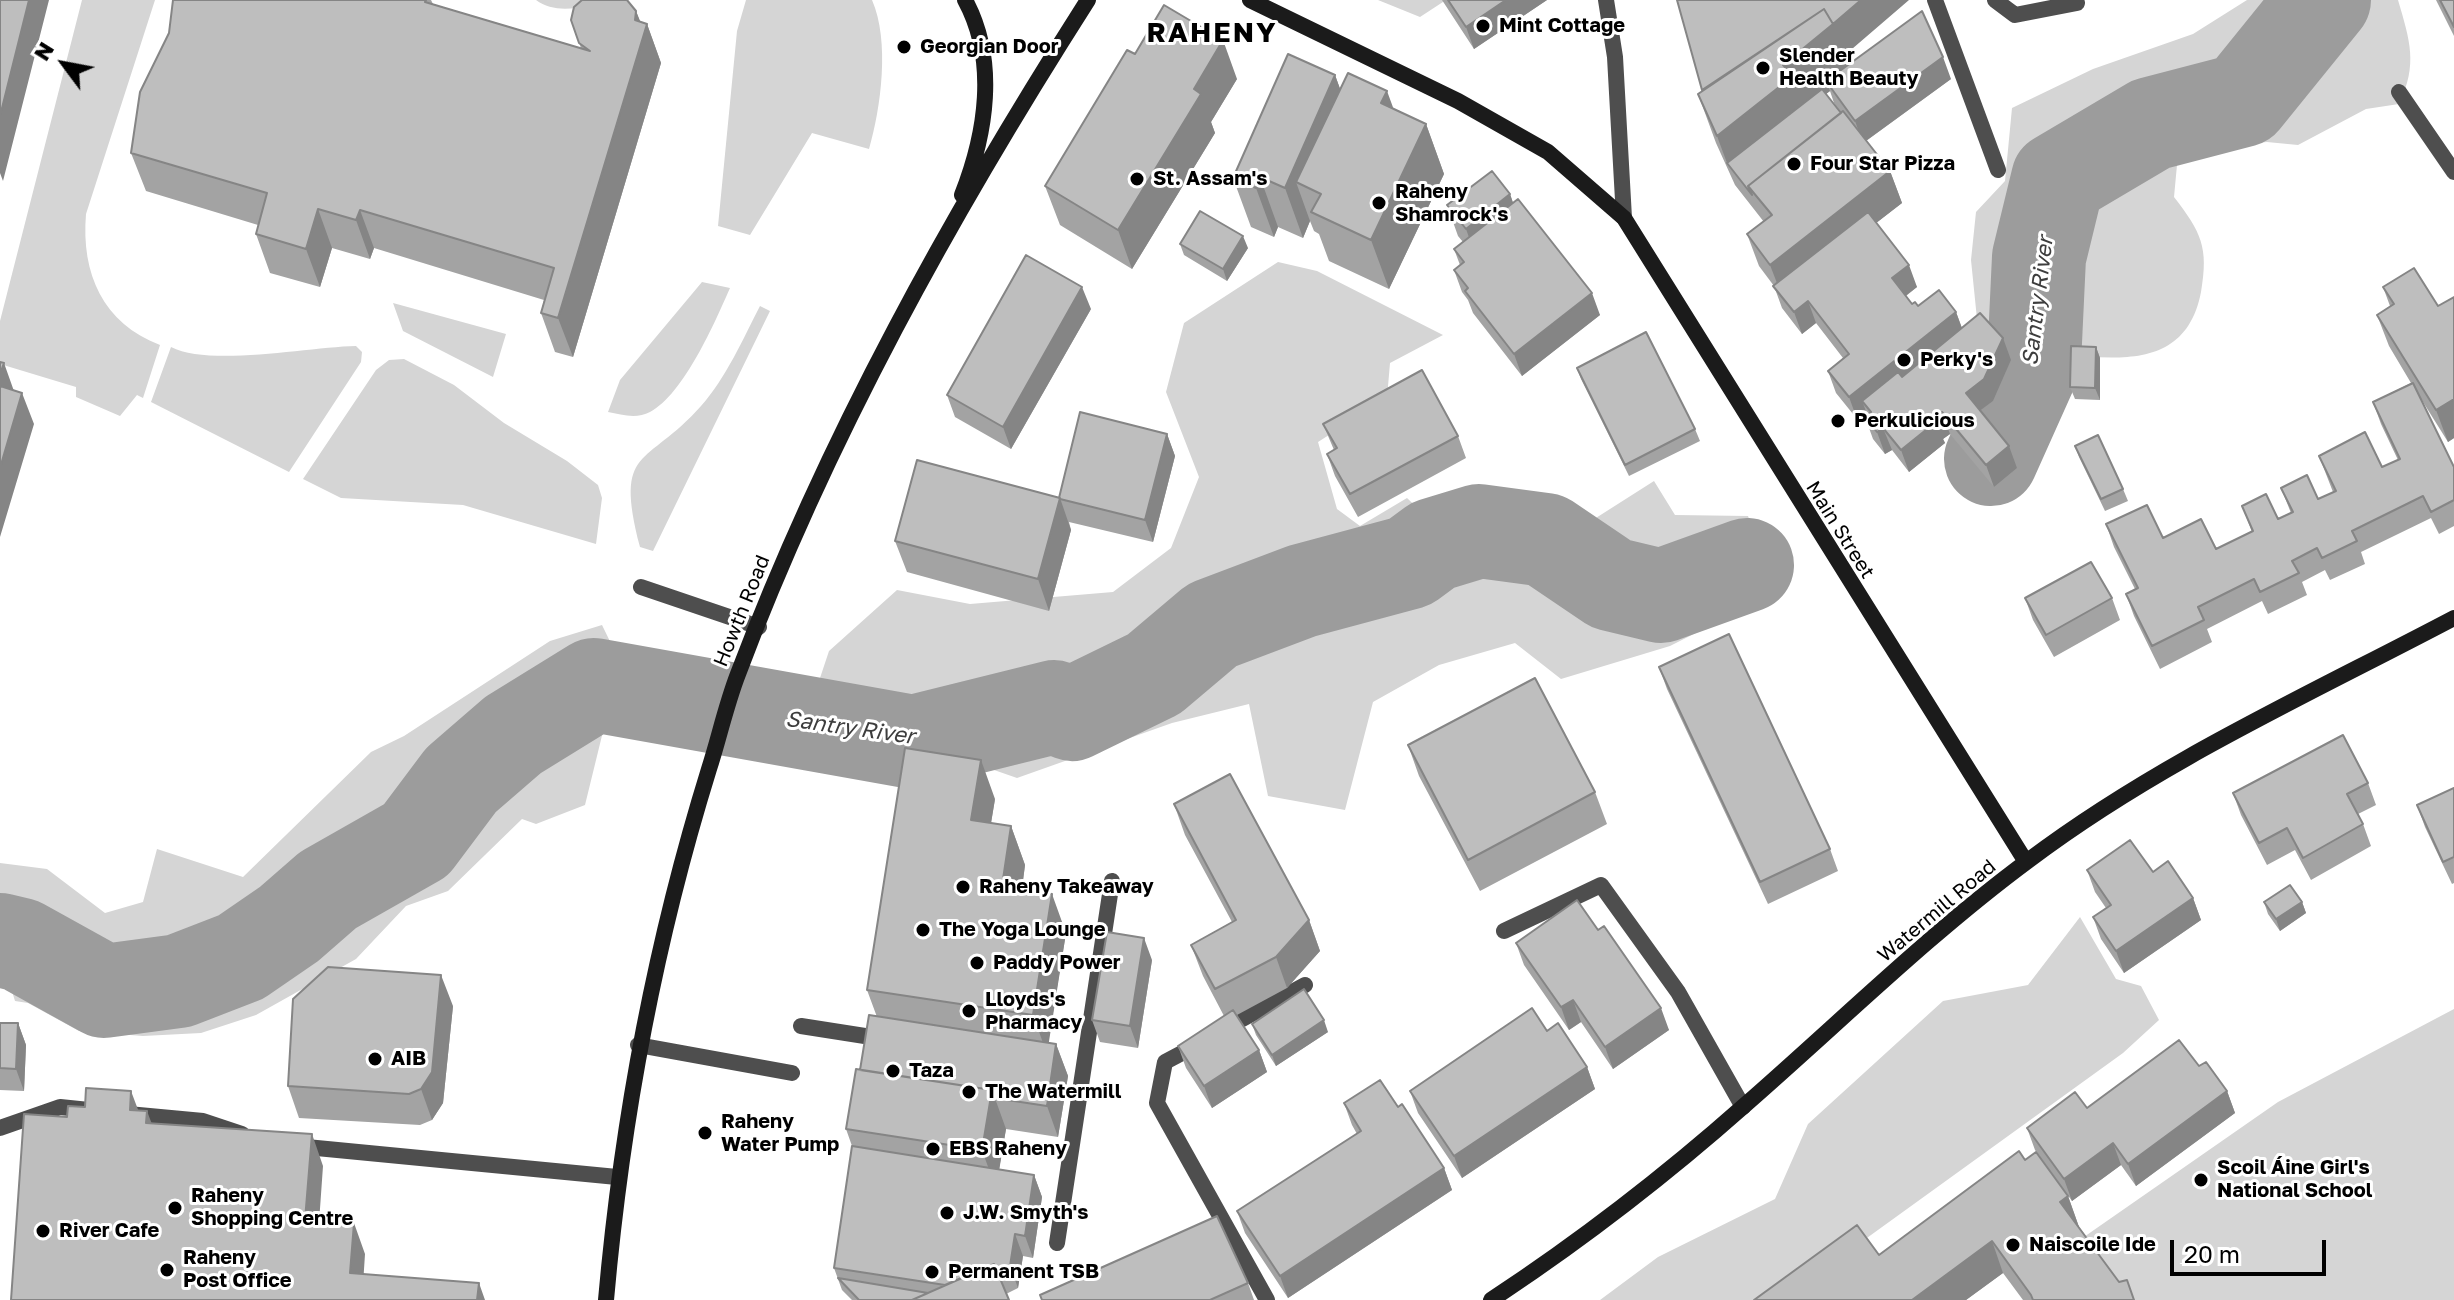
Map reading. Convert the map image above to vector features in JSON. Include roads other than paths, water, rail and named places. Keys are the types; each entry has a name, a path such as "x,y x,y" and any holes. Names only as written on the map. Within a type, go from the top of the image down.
{"main road":[{"path":"942,245 976,159 986,104 982,51 965,0"},
{"name":"Howth Road","path":"606,1300 617,1177 638,1045 686,844 737,675 802,516 884,349 1045,67 1088,0"},
{"name":"Main Street","path":"1250,0 1458,101 1548,152 1624,218 1669,284 1835,560 2026,862"},
{"name":"Watermill Road","path":"1491,1300 1606,1217 1743,1107 2026,862 2093,813 2149,778 2454,618"}],"street":[{"path":"1606,0 1615,57 1624,218"},
{"path":"1935,0 1998,170"},
{"path":"1995,0 2015,15 2077,3"},
{"path":"2399,92 2454,172"},
{"path":"641,587 759,627"},
{"path":"1057,1243 1076,1067 1112,881"},
{"path":"1504,931 1601,885 1678,992 1743,1107"},
{"path":"1267,1300 1157,1103 1165,1062 1305,985"},
{"path":"801,1026 895,1040"},
{"path":"638,1045 792,1073"},
{"path":"0,1128 60,1107 203,1121 254,1139"},
{"path":"282,1144 617,1177"}],"waterway":[{"name":"Santry River","path":"1991,459 2034,363 2039,257 2058,179 2151,124 2243,100 2324,0"},
{"name":"Santry River","path":"0,940 21,945 104,991 179,981 241,957 289,924 328,890 416,840 461,780 513,735 594,685 913,742 1054,707 1072,714 1154,674 1212,625 1302,591 1410,562 1433,545 1479,531 1546,540 1611,584 1661,596 1747,565"}],"place":[{"name":"Mint Cottage","path":"1483,26"},
{"name":"Georgian Door","path":"904,47"},
{"name":"Slender Health Beauty","path":"1763,68"},
{"name":"Four Star Pizza","path":"1794,164"},
{"name":"St. Assam's","path":"1137,179"},
{"name":"Raheny Shamrock's","path":"1379,203"},
{"name":"Perky's","path":"1904,360"},
{"name":"Perkulicious","path":"1838,421"},
{"name":"Raheny Takeaway","path":"963,887"},
{"name":"The Yoga Lounge","path":"923,930"},
{"name":"Paddy Power","path":"977,963"},
{"name":"Lloyds's Pharmacy","path":"969,1011"},
{"name":"AIB","path":"375,1059"},
{"name":"Taza","path":"893,1071"},
{"name":"The Watermill","path":"969,1092"},
{"name":"Raheny Water Pump","path":"705,1133"},
{"name":"EBS Raheny","path":"933,1149"},
{"name":"Scoil Áine Girl's National School","path":"2201,1180"},
{"name":"Raheny Shopping Centre","path":"175,1208"},
{"name":"J.W. Smyth's","path":"947,1213"},
{"name":"River Cafe","path":"43,1231"},
{"name":"Naiscoile Ide","path":"2013,1245"},
{"name":"Raheny Post Office","path":"167,1270"},
{"name":"Permanent TSB","path":"932,1272"}],"district":[{"name":"RAHENY","path":"1212,33"}]}
